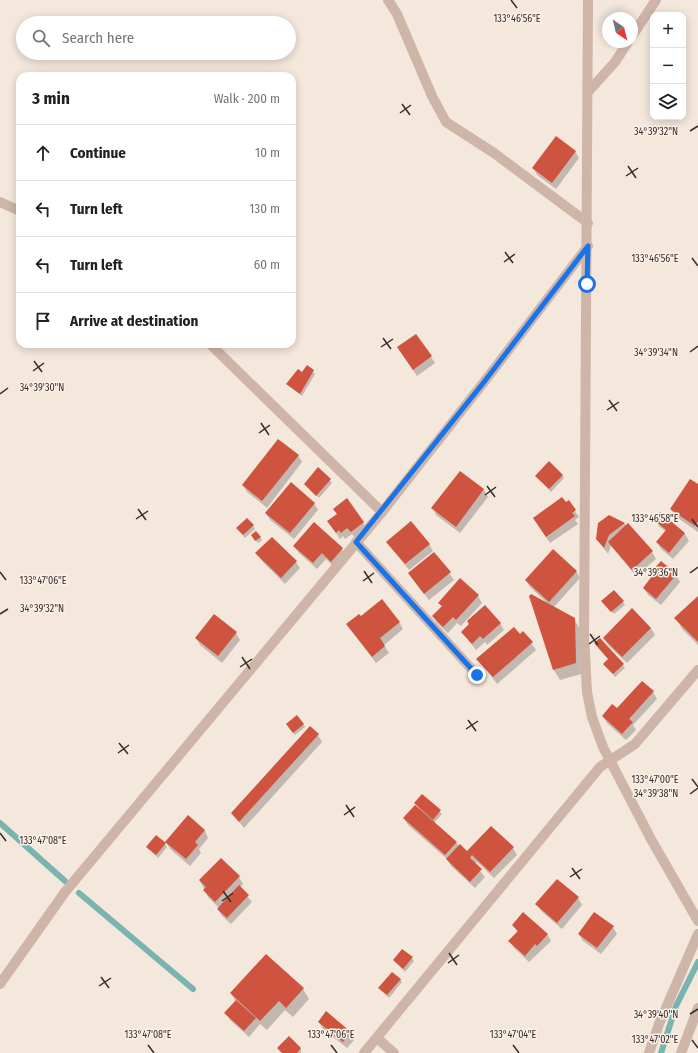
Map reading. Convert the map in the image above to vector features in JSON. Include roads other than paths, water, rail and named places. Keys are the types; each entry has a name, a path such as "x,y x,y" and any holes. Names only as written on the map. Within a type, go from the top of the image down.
{"street":[{"path":"388,0 397,14 432,96 446,122 494,153 588,223"},
{"path":"588,0 585,649 588,692 592,717 609,761 698,921"},
{"path":"638,27 656,0"},
{"path":"588,92 615,62 624,48"},
{"path":"0,202 16,209"},
{"path":"0,984 65,892 165,770 382,512 588,246"},
{"path":"214,348 382,512"},
{"path":"356,542 477,675"},
{"path":"364,1053 600,767 636,744 698,670"},
{"path":"649,1053 659,1024 698,934"},
{"path":"681,1053 698,1008"},
{"path":"377,1038 394,1053"}],"waterway":[{"path":"0,823 65,881"},
{"path":"79,893 193,989"},
{"path":"661,1053 676,1006 698,962"}]}
